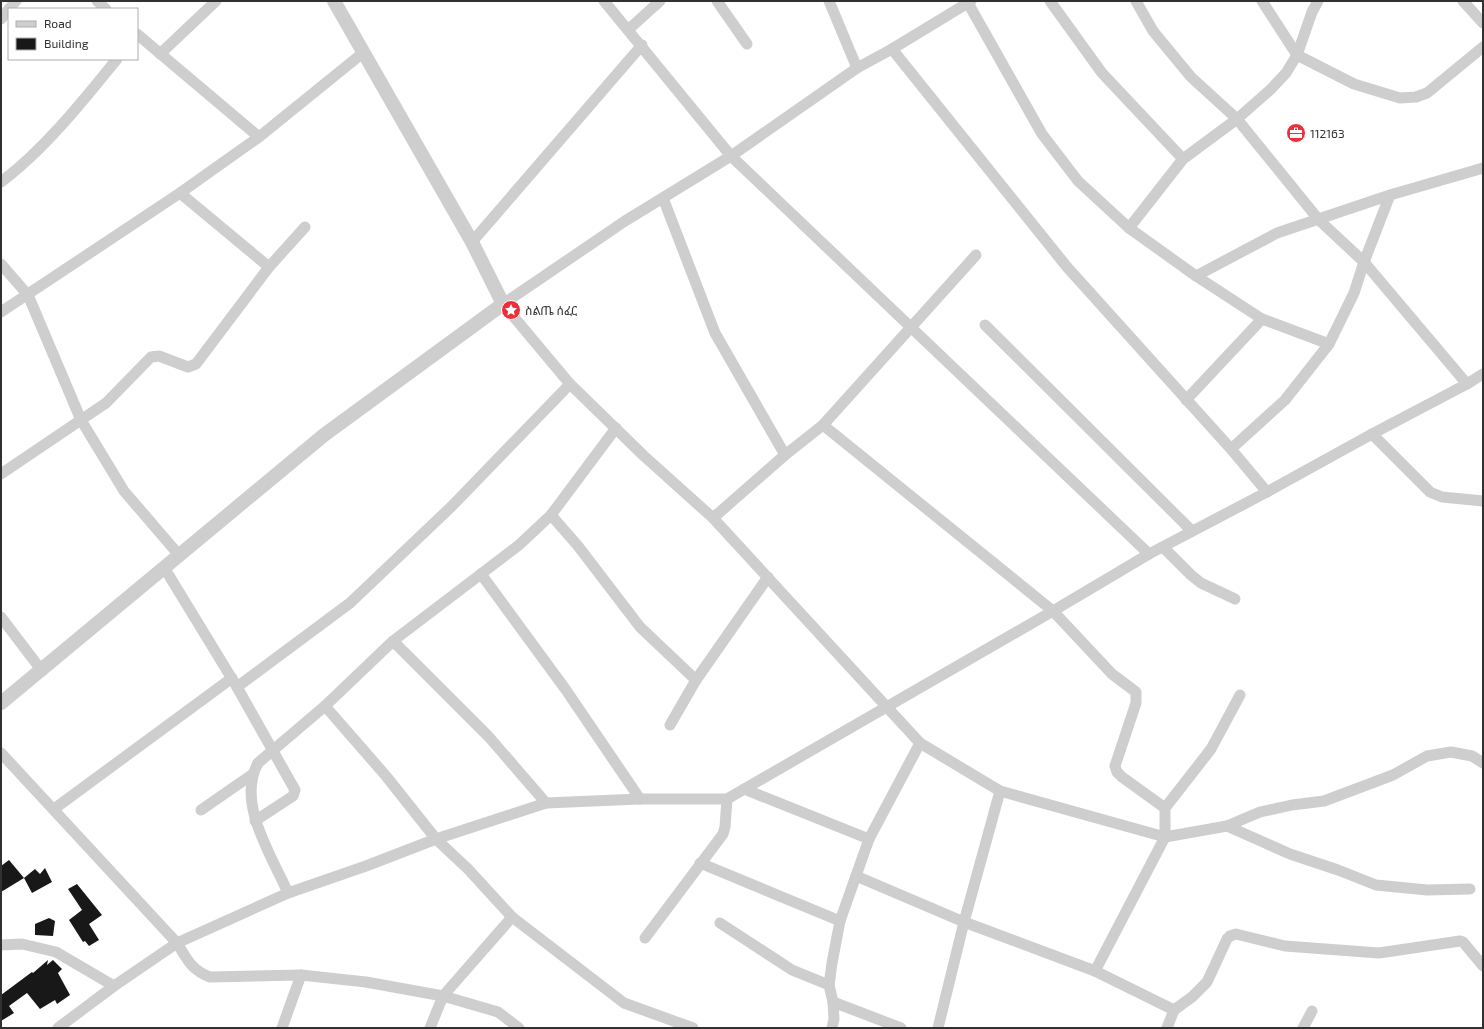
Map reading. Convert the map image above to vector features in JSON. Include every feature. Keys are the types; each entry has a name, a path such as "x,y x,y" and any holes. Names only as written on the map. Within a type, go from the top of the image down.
{"street":[{"path":"97,1 105,8"},
{"path":"160,54 216,1"},
{"path":"334,1 472,242 503,304 570,384 644,456 713,518 920,743 1000,792 1165,837 1228,826 1260,812 1292,805 1324,801 1393,775 1427,756 1451,752 1472,756 1483,763"},
{"path":"604,1 629,29 731,156 909,328 1149,554"},
{"path":"629,29 660,1"},
{"path":"717,1 747,44"},
{"path":"829,1 858,68"},
{"path":"1050,1 1102,73 1183,159"},
{"path":"1136,1 1153,31 1191,77 1237,119 1319,220 1364,262 1467,384"},
{"path":"1262,1 1297,55 1354,84 1400,98 1416,97 1427,93 1483,47"},
{"path":"1129,228 1183,159 1237,119 1271,89 1286,73 1297,55 1312,12 1318,1"},
{"path":"1463,1 1483,23"},
{"path":"1,703 165,569 324,435 503,304 625,221 731,156 858,68 970,2 1042,134 1078,181 1129,228 1196,276 1262,319 1329,344"},
{"path":"1,19 8,10"},
{"path":"138,35 259,137"},
{"path":"472,242 642,45"},
{"path":"892,49 1067,267 1231,449 1267,492"},
{"path":"1,312 180,193 259,137 364,52"},
{"path":"1,182 13,174 74,113 117,60"},
{"path":"1196,276 1277,233 1390,195 1483,168"},
{"path":"180,193 270,267"},
{"path":"1231,449 1285,400 1329,344 1354,293 1364,262 1390,195"},
{"path":"663,198 715,333 785,455"},
{"path":"1,474 106,403 151,357 159,356 188,367 196,364 270,267 305,228"},
{"path":"713,518 785,455 823,425 976,255"},
{"path":"1,264 28,295 81,420 124,491 180,555"},
{"path":"1186,400 1262,319"},
{"path":"985,325 1192,532"},
{"path":"58,1028 114,986 177,943 288,893 366,866 436,839 546,804 640,799 727,799 1149,554 1267,492 1483,374"},
{"path":"54,809 350,603 452,506 570,384"},
{"path":"823,425 1053,611 1112,674 1136,692 1136,703 1115,766 1117,772 1122,777 1165,808"},
{"path":"288,893 255,821 252,804 253,774 258,763 274,751 325,706 393,641 519,545 551,515 616,428"},
{"path":"1372,434 1430,492 1442,498 1483,501"},
{"path":"551,515 640,627 696,680"},
{"path":"1163,547 1201,583 1235,599"},
{"path":"165,569 235,683 295,790 295,794 255,821"},
{"path":"481,574 566,690 640,799"},
{"path":"670,725 696,680 768,577"},
{"path":"1,617 42,671"},
{"path":"393,641 489,736 546,804"},
{"path":"1095,971 1165,837 1165,808 1211,748 1240,695"},
{"path":"325,706 386,776 436,839 468,870 512,918 624,1003 693,1028"},
{"path":"832,1028 834,1019 833,1002 829,985 840,921 870,839 920,743"},
{"path":"1,753 177,943 192,968 210,977 301,975 366,982 443,996 498,1012 519,1028"},
{"path":"201,810 253,774"},
{"path":"744,789 870,839"},
{"path":"938,1028 964,922 1000,792"},
{"path":"645,938 723,834 727,799"},
{"path":"1228,826 1290,854 1338,870 1376,885 1427,890 1470,889"},
{"path":"700,863 840,921"},
{"path":"856,876 964,922 1095,971 1174,1010"},
{"path":"430,1028 443,996 512,918"},
{"path":"720,923 792,970 829,985"},
{"path":"1167,1028 1174,1010 1200,990 1207,982 1226,939 1236,934 1285,946 1379,953 1460,940 1483,966"},
{"path":"1,945 22,944 56,952 114,986"},
{"path":"282,1028 301,975"},
{"path":"833,1002 900,1028"},
{"path":"1304,1028 1312,1011"}],"building":[{"path":"9,860 24,878 1,892 1,866"},
{"path":"45,868 52,882 32,893 24,878 35,869 40,874"},
{"path":"77,884 102,915 89,924 99,940 89,946 85,941 83,942 69,920 82,910 68,889"},
{"path":"49,918 55,921 53,936 35,935 35,924"},
{"path":"48,960 47,965 53,960 62,969 58,973 70,995 57,1004 55,1000 40,1009 27,993 9,1006 14,1013 1,1021 1,995 32,972 33,973"}],"place":[{"name":"112163","path":"1296,133"},
{"name":"ስልጤ ሰፈር","path":"511,310"}]}
